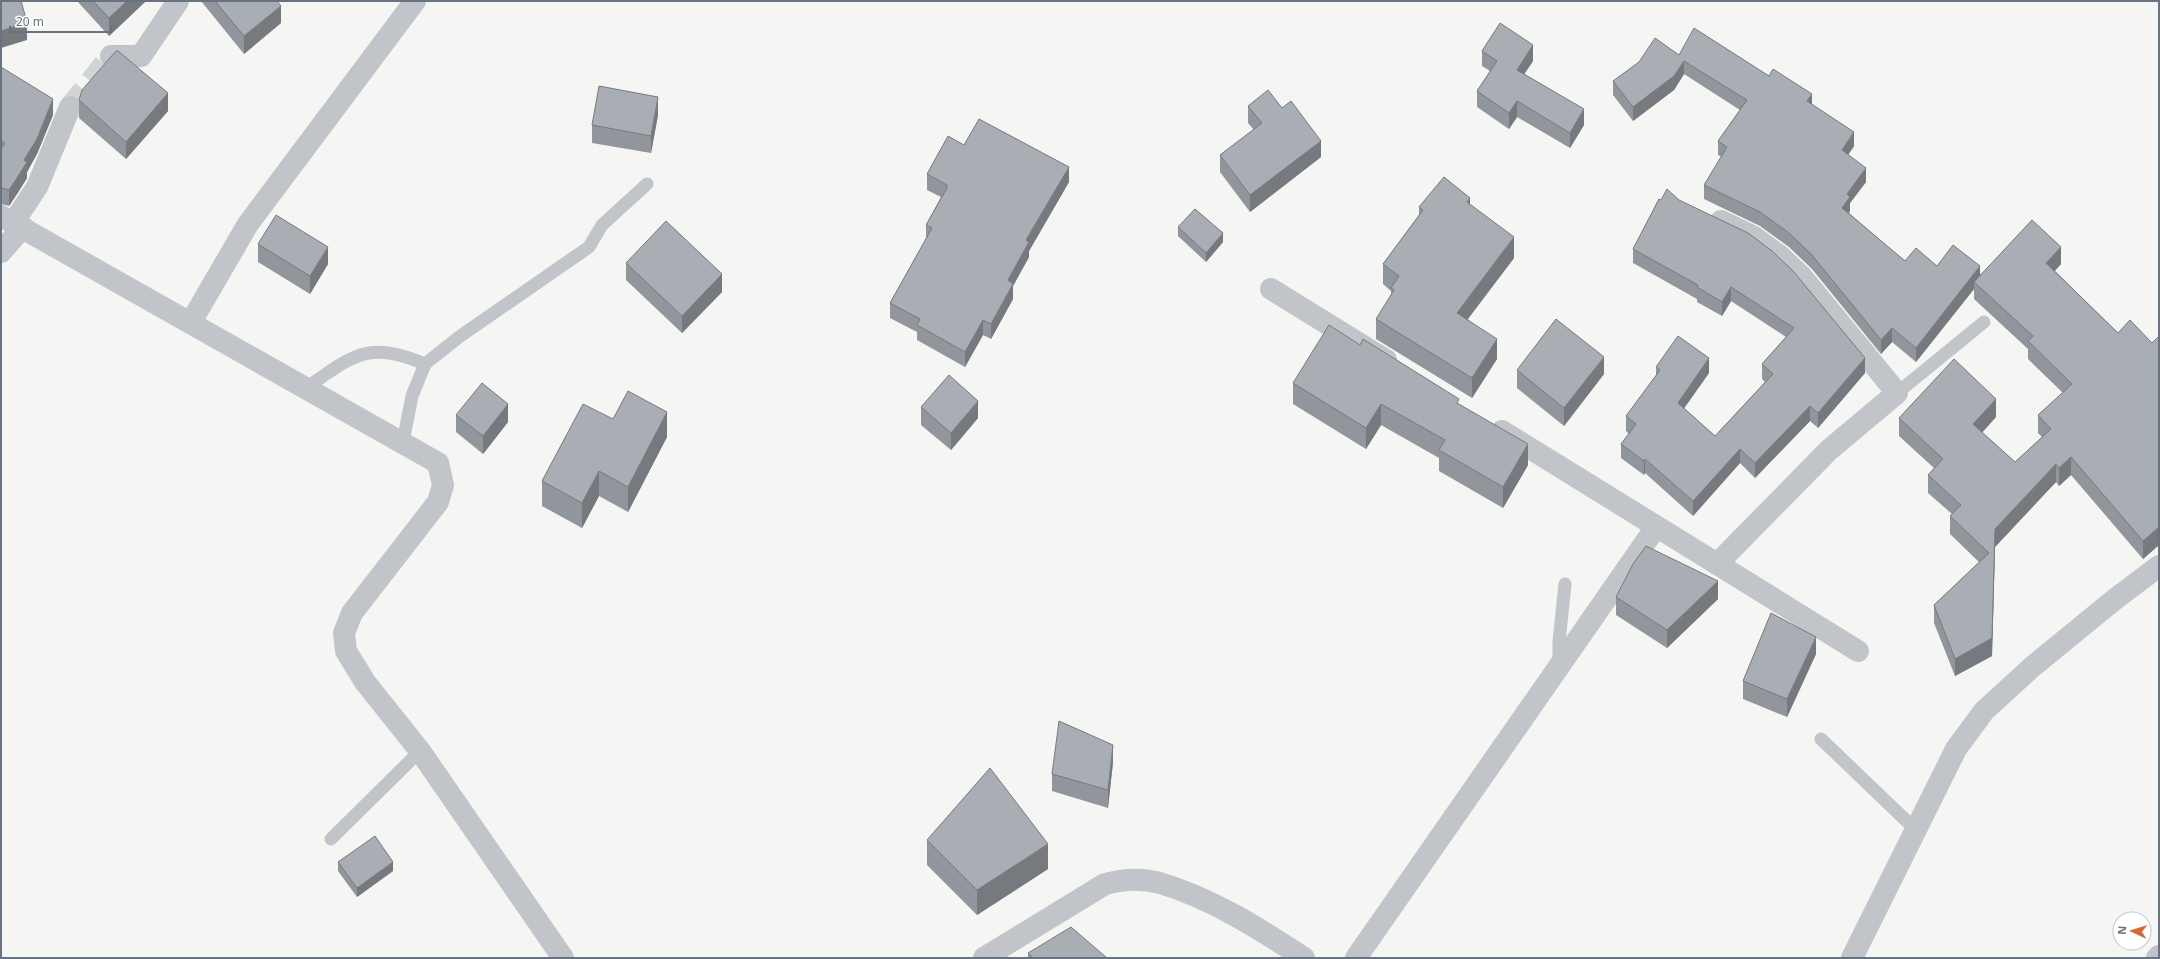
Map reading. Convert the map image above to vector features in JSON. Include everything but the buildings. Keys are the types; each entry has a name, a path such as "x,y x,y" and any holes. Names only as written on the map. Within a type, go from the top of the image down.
{"street":[{"path":"111,56 141,56 178,1"},
{"path":"191,322 248,224 415,1"},
{"path":"1,252 12,222 37,187 70,107"},
{"path":"1705,213 1754,236 1780,256 1802,277 1898,393 1829,450 1717,564"},
{"path":"12,222 438,463 443,485 438,502 352,613 344,633 346,651 365,682 420,751 563,958"},
{"path":"1272,289 1407,372"},
{"path":"1488,422 1858,651"},
{"path":"1356,958 1656,527"},
{"path":"1852,958 1956,749 1984,710 2032,667 2108,605 2159,566"},
{"path":"984,958 1105,884 1119,880 1135,880 1159,883 1195,896 1304,958"}],"lane":[{"path":"403,442 412,396 425,364 459,337 589,247 602,225 647,184"},
{"path":"1898,393 1984,322"},
{"path":"306,388 350,358 377,351 400,354 425,364"},
{"path":"1559,667 1559,642 1565,584"},
{"path":"1821,739 1916,830"},
{"path":"331,839 420,751"}],"tunnel":[{"path":"70,107 111,56"}]}
